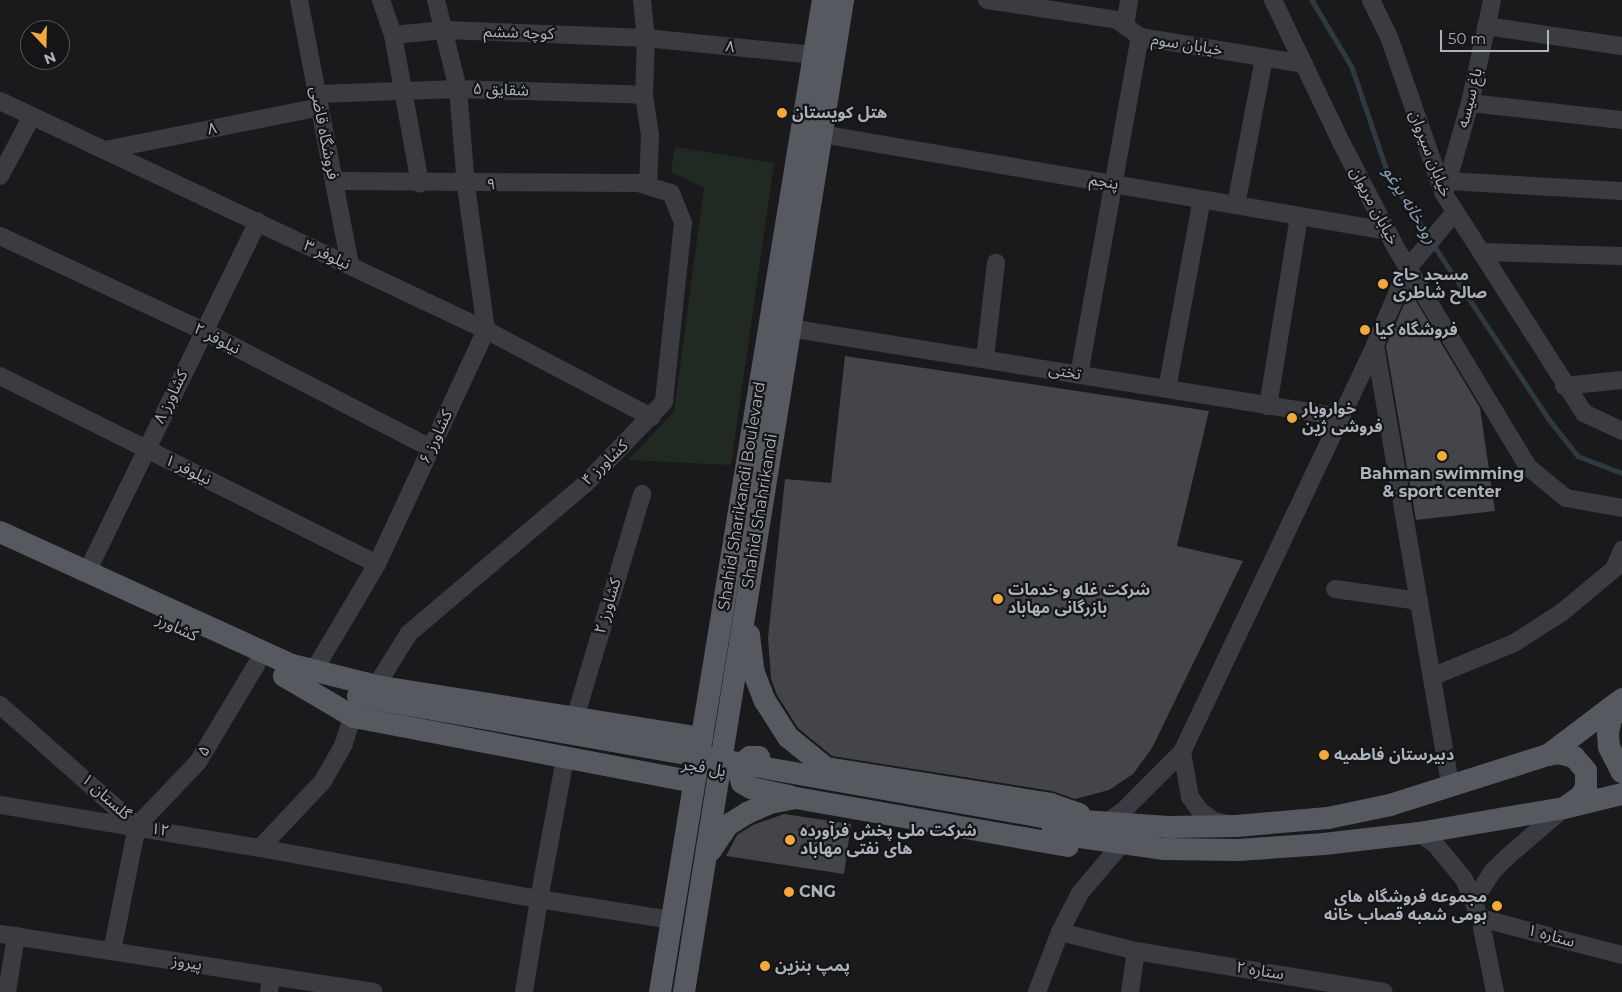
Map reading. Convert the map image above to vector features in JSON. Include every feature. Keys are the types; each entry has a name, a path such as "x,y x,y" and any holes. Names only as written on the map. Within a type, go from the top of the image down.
{"main road":[{"name":"Shahid Sharikandi Boulevard","path":"660,992 823,0"},
{"name":"Shahid Shahrikandi","path":"684,992 843,0"},
{"path":"0,532 361,701 565,760 694,782"},
{"name":"کشاورز","path":"0,546 256,665 296,671 361,701"},
{"path":"748,592 749,644 754,673 765,701 788,737 826,768"},
{"path":"1548,755 1622,700"},
{"path":"1622,700 1611,718 1608,733 1612,754 1622,772"},
{"path":"361,701 575,718 702,738"},
{"name":"پل فجر","path":"361,701 1054,826"},
{"path":"1054,826 1106,823 1236,826 1328,818 1451,788 1558,753 1574,757 1586,771 1586,787 1574,802 1564,808"},
{"path":"1106,823 1050,804 761,757 750,757 742,763 740,778 746,786 796,798 1073,847 1238,850 1419,833 1564,808 1622,794"},
{"path":"706,860 728,825 770,803 796,798"},
{"path":"1054,826 1148,847"}],"street":[{"name":"فروشگاه قاضی","path":"299,0 350,266"},
{"path":"381,0 393,34 420,184"},
{"path":"436,0 458,88 466,185 486,330"},
{"path":"642,0 646,38 644,95 650,135 648,186"},
{"name":"خیابان سوم","path":"987,0 1117,20 1140,37 1304,64"},
{"path":"1125,26 1129,0"},
{"name":"خیابان مریوان","path":"1273,0 1387,231 1528,467 1566,498 1622,508"},
{"name":"خیابان سیروان","path":"1371,0 1389,37 1455,212 1482,252 1564,386 1584,413 1622,431"},
{"name":"باغ سیسه","path":"1446,188 1470,103 1492,0"},
{"path":"1486,26 1622,46"},
{"name":"کوچه ششم","path":"393,34 445,30 646,38"},
{"path":"1079,375 1140,37"},
{"name":"۸","path":"646,38 814,55"},
{"path":"1236,205 1264,58"},
{"name":"شقایق ۵","path":"318,100 404,90 458,88 644,95"},
{"name":"۸","path":"105,150 318,100"},
{"name":"نیلوفر ۳","path":"0,101 486,330 651,417"},
{"path":"1470,103 1622,120"},
{"path":"0,176 32,116"},
{"name":"پنجم","path":"821,134 1387,231"},
{"name":"۹","path":"334,182 466,185 638,183 648,186"},
{"name":"کشاورز ۴","path":"260,848 323,781 344,744 361,701 409,633 514,547 585,484 664,402 683,223 671,193 648,186"},
{"path":"1446,188 1622,191"},
{"path":"1167,389 1202,199"},
{"path":"1106,823 1122,812 1182,752 1375,345 1408,268 1455,212"},
{"path":"1268,406 1300,216"},
{"name":"کشاورز ۸","path":"87,572 258,222"},
{"name":"نیلوفر ۲","path":"0,236 204,332 431,448"},
{"path":"1482,252 1622,256"},
{"path":"985,358 996,263"},
{"name":"تختی","path":"789,328 985,358 1340,417"},
{"name":"کشاورز ۶","path":"296,671 377,564 486,330"},
{"path":"1375,345 1419,601 1434,676 1451,788"},
{"name":"نیلوفر ۱","path":"0,376 377,564"},
{"path":"1564,386 1622,380"},
{"name":"کشاورز ۲","path":"575,718 642,494"},
{"path":"1434,676 1514,643 1561,613 1614,570 1622,550"},
{"path":"1335,589 1419,601"},
{"name":"۵","path":"137,826 198,762 256,665"},
{"name":"گلستان ۱","path":"0,705 137,826 112,951"},
{"path":"1182,752 1190,797 1200,811 1214,821 1236,826"},
{"path":"524,992 538,899 565,760"},
{"name":"۱۲","path":"0,805 137,826 538,899 672,920"},
{"path":"1474,900 1507,857 1564,808"},
{"path":"1419,833 1434,844 1464,879 1480,918 1495,992"},
{"path":"1037,992 1060,932 1080,893 1119,847"},
{"name":"ستاره ۱","path":"1480,918 1622,955"},
{"name":"ستاره ۲","path":"1060,932 1136,951 1384,992"},
{"path":"7,992 8,935"},
{"name":"پیروز","path":"8,935 112,951 270,984 374,992"},
{"path":"1130,992 1136,951"}],"shaded area":[{"path":"675,147 774,163 731,465 628,460 674,412 704,188 671,172"}],"building":[{"name":"Bahman swimming & sport center","path":"1410,291 1480,408 1495,511 1416,520 1386,346"},
{"name":"شرکت غله و خدمات بازرگانی مهاباد","path":"845,356 1209,411 1177,546 1243,561 1152,748 1133,774 1109,790 1075,799 1052,791 832,756 798,728 777,695 771,679 768,638 785,479 831,483"},
{"name":"شرکت ملی پخش فرآورده های نفتی مهاباد","path":"784,814 851,824 844,874 726,856 737,835 753,825"}],"waterway":[{"name":"رودخانه یرغو","path":"1312,0 1352,67 1389,176 1429,237"},
{"name":"رودخانه یرغو","path":"1433,244 1548,418 1578,456 1622,473"}],"place":[{"name":"هتل کویستان","path":"782,113"},
{"name":"مسجد حاج صالح شاطری","path":"1383,284"},
{"name":"فروشگاه کیا","path":"1365,330"},
{"name":"خواروبار فروشی ژین","path":"1292,418"},
{"name":"Bahman swimming & sport center","path":"1442,456"},
{"name":"شرکت غله و خدمات بازرگانی مهاباد","path":"998,599"},
{"name":"دبیرستان فاطمیه","path":"1324,755"},
{"name":"شرکت ملی پخش فرآورده های نفتی مهاباد","path":"790,840"},
{"name":"CNG","path":"789,892"},
{"name":"مجموعه فروشگاه های بومی شعبه قصاب خانه","path":"1497,906"},
{"name":"پمپ بنزین","path":"765,966"}]}
